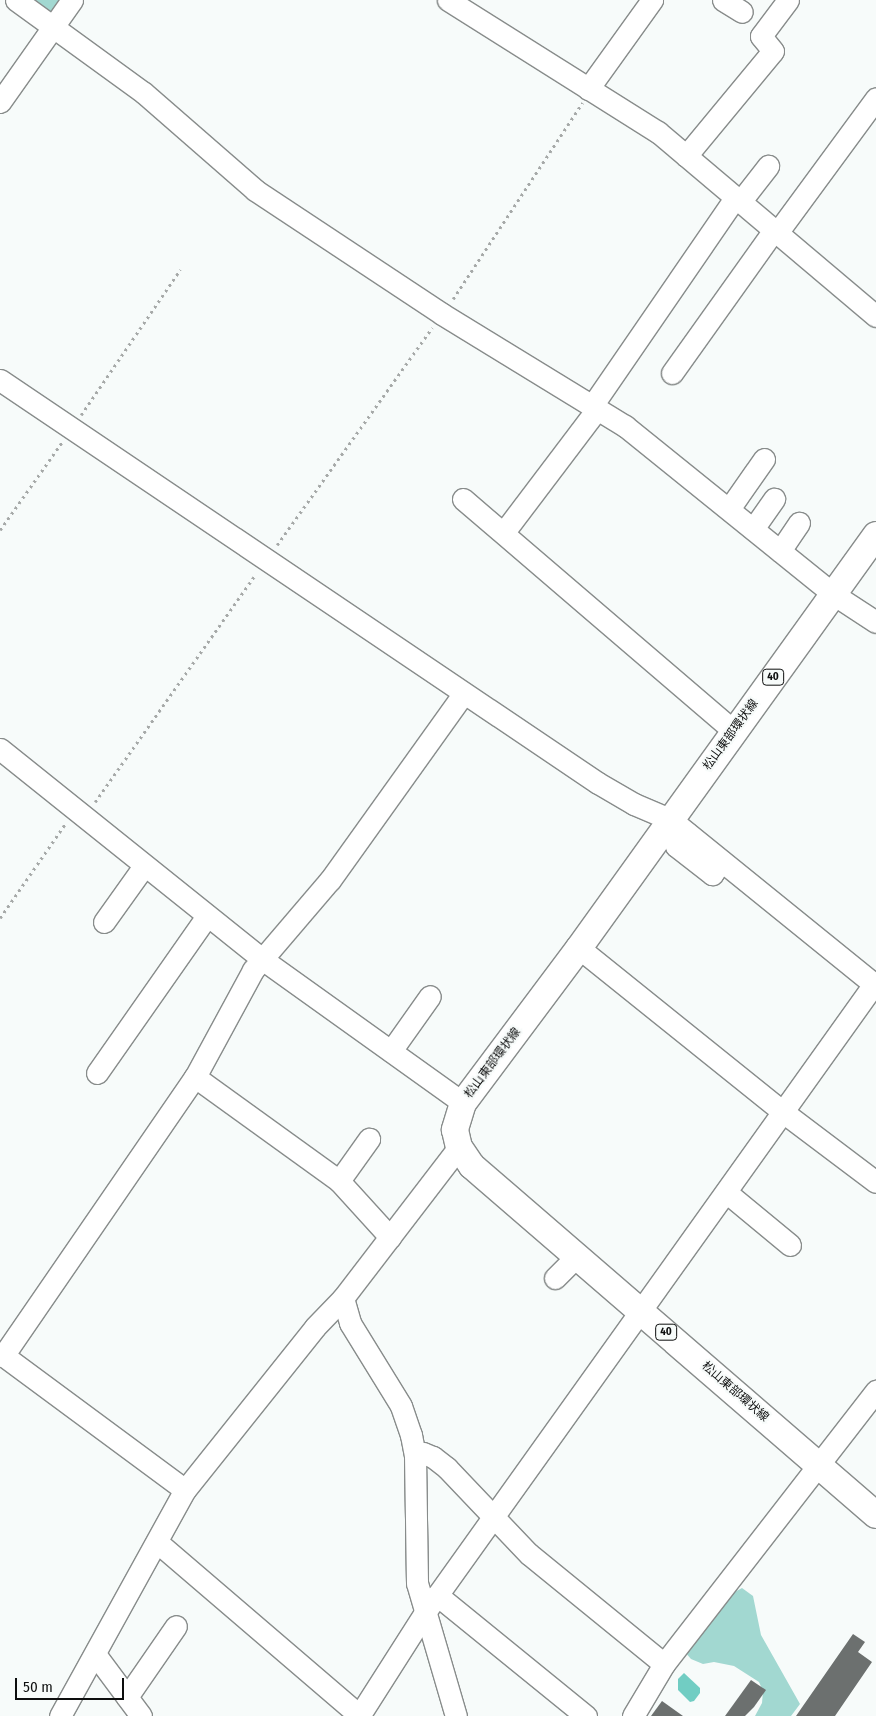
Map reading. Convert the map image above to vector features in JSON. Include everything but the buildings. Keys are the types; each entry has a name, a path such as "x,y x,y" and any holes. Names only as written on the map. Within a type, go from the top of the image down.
{"main road":[{"name":"松山東部環状線","path":"876,535 734,731 678,826 579,948 463,1103 455,1130 459,1147 472,1166 876,1515"}],"street":[{"path":"16,0 144,93 255,190 442,314 625,426 833,594 876,622"},
{"path":"0,102 72,0"},
{"path":"448,0 658,132 876,316"},
{"path":"588,88 652,0"},
{"path":"723,0 742,12"},
{"path":"686,156 773,51 761,36 788,0"},
{"path":"672,373 876,98"},
{"path":"504,532 595,407 738,200 768,166"},
{"path":"0,380 267,559 463,694 598,783 678,826 875,985 432,1603 360,1716 157,1542"},
{"path":"729,509 764,459"},
{"path":"753,529 774,498"},
{"path":"463,499 504,532 543,570 734,731"},
{"path":"780,551 799,523"},
{"path":"185,1490 2,1354 195,1077 262,959 336,872 463,694"},
{"path":"0,749 262,959 463,1103"},
{"path":"104,922 144,866"},
{"path":"97,1073 207,916"},
{"path":"579,948 783,1112 876,1182"},
{"path":"391,1052 430,996"},
{"path":"195,1077 339,1181 390,1237"},
{"path":"339,1181 369,1139"},
{"path":"60,1716 185,1490 315,1327 343,1298 459,1147"},
{"path":"726,1192 790,1245"},
{"path":"555,1278 577,1256"},
{"path":"343,1298 350,1323 401,1406 415,1455 417,1583 432,1603 586,1716"},
{"path":"632,1716 664,1664 876,1391"},
{"path":"415,1455 423,1454 433,1457 448,1468 529,1554 664,1664"},
{"path":"432,1603 456,1716"},
{"path":"127,1697 176,1626"},
{"path":"95,1654 141,1716"}],"path":[{"path":"0,530 180,270"},
{"path":"0,918 267,559"}],"shaded area":[{"path":"26,0 66,0 58,12 44,12"},
{"path":"742,1588 753,1596 761,1635 800,1704 791,1716 755,1716 762,1703 763,1691 759,1682 734,1666 714,1662 703,1664 691,1659 684,1651 722,1599"},
{"path":"684,1673 700,1688 700,1693 694,1701 690,1702 678,1690 678,1679"}]}
